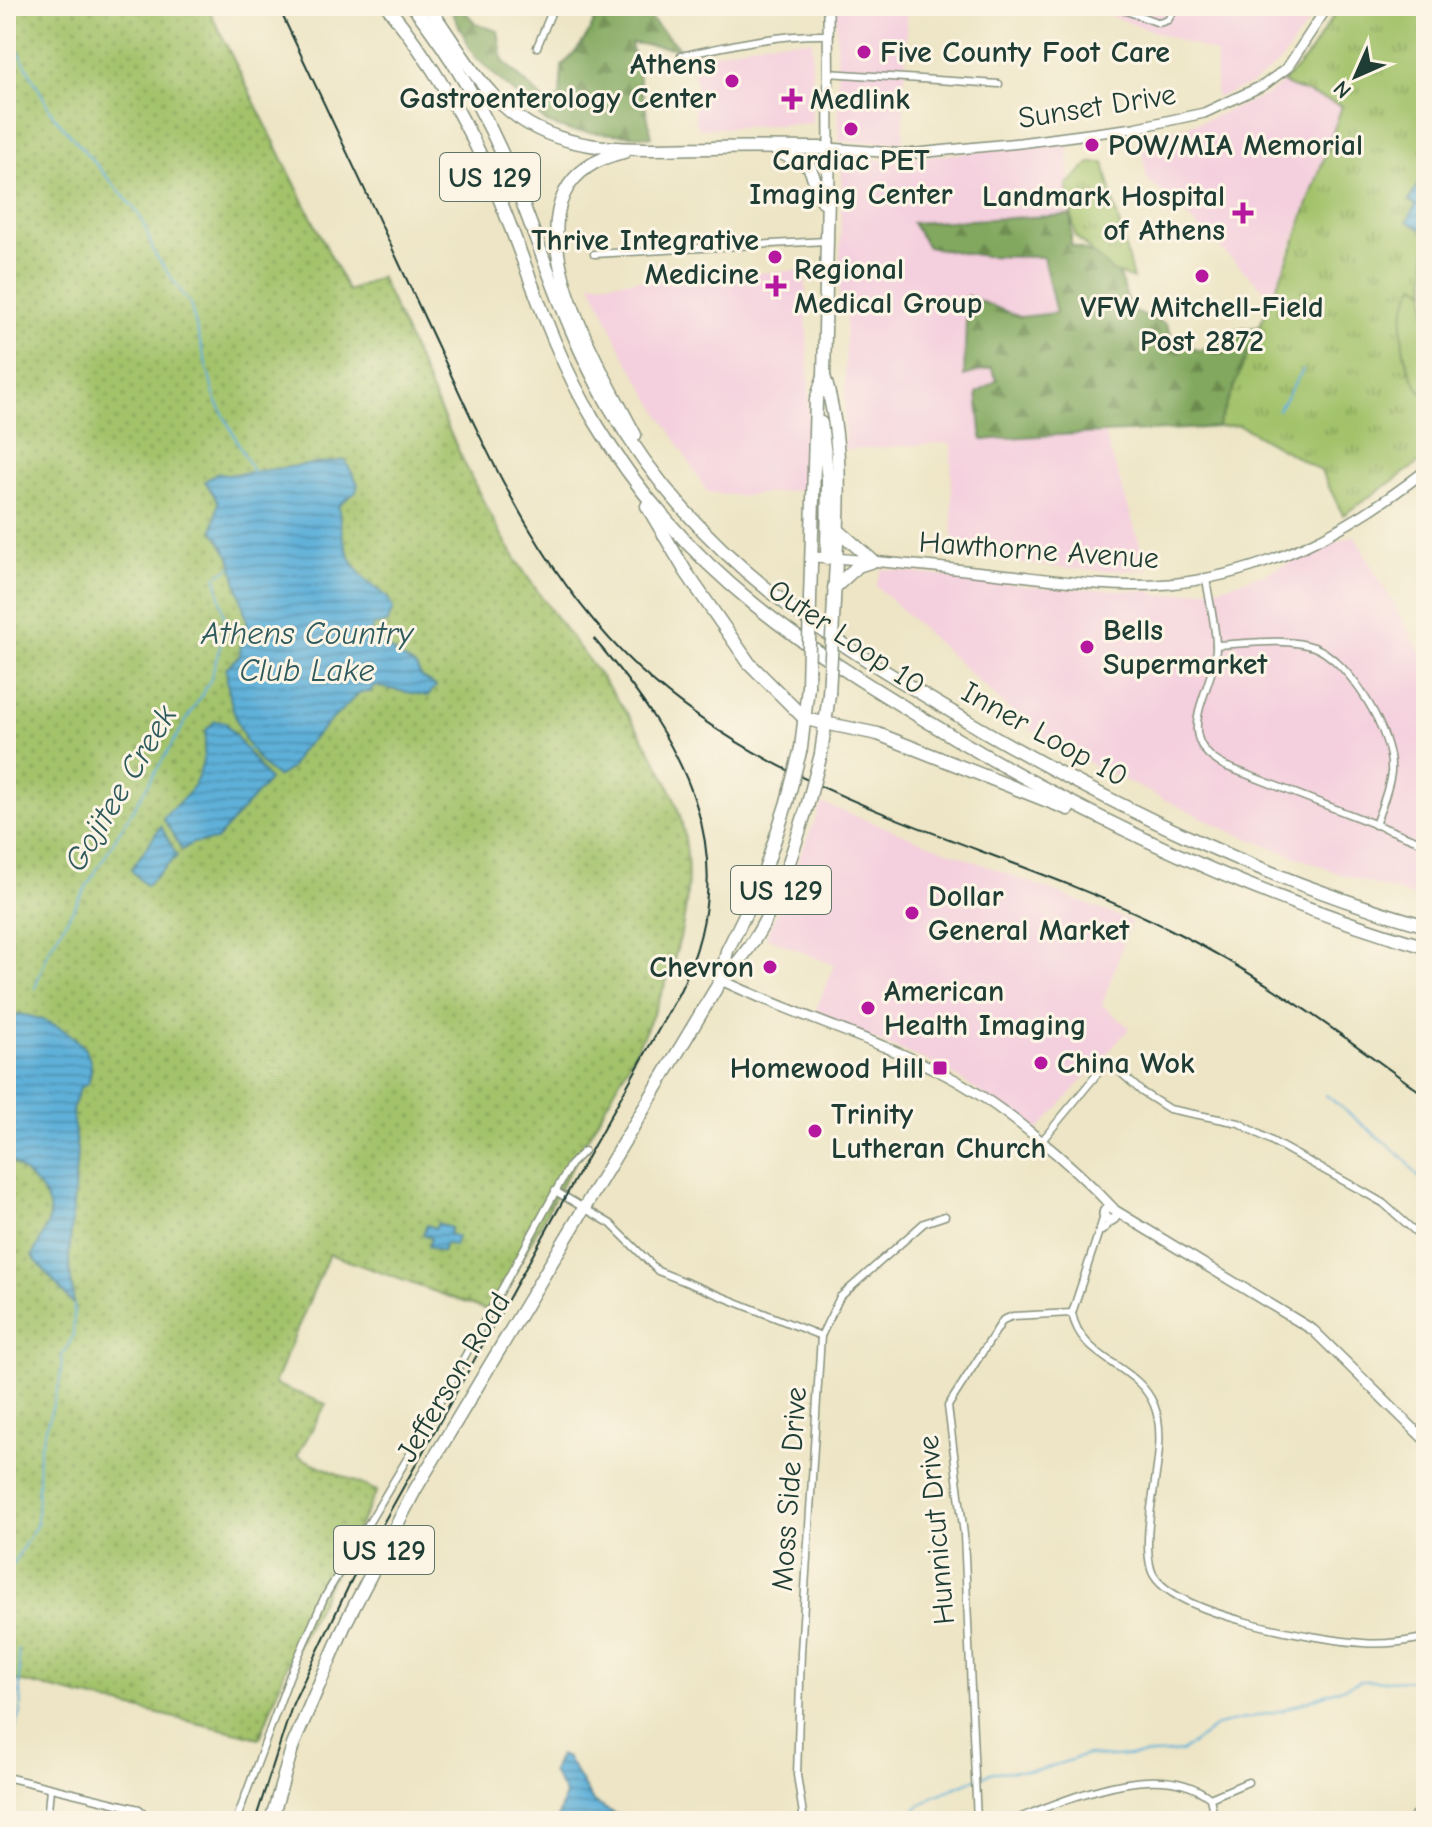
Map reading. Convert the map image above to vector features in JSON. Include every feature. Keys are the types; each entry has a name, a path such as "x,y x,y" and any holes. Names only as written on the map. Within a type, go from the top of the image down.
{"highway":[{"name":"Outer Loop 10","path":"387,6 429,63 466,124 494,185 563,363 623,466 687,544 747,602 800,642 993,760 1123,831 1267,894 1426,947"},
{"name":"Inner Loop 10","path":"413,6 446,52 495,138 569,326 594,380 636,448 675,499 724,554 800,618 859,657 1058,773 1170,830 1247,863 1366,908 1426,926"},
{"name":"US 129","path":"428,6 487,88 523,121 568,142 639,149 829,148 824,376 836,436 838,530 832,558 834,595"},
{"path":"767,147 809,166 827,211"},
{"path":"639,149 599,160 577,174 557,206 555,243 593,351 636,436 675,499"},
{"path":"824,376 816,409 823,430 832,558"},
{"name":"Jefferson Road","path":"721,980 727,951 761,882 801,748 808,687 816,409"},
{"name":"US 129","path":"623,466 729,637 761,678 805,719"},
{"path":"838,530 873,561"},
{"path":"834,595 858,566 873,561"},
{"name":"Jefferson Road","path":"271,1821 293,1745 346,1622 415,1490 721,980 745,954 780,893 821,754 829,694 834,595"},
{"path":"805,719 888,737 1123,831"}],"street":[{"path":"537,47 554,6"},
{"path":"828,6 829,148"},
{"path":"1113,6 1159,23 1168,20 1176,6"},
{"name":"Sunset Drive","path":"829,148 907,154 1134,128 1204,113 1264,85 1287,68 1328,6"},
{"path":"681,56 792,34 828,35"},
{"path":"827,73 999,84"},
{"path":"594,254 826,241"},
{"name":"Hawthorne Avenue","path":"812,557 1095,585 1168,584 1206,578 1287,555 1334,534 1426,470"},
{"path":"1206,578 1216,645 1196,723 1199,741 1209,756 1225,766 1426,844"},
{"path":"1216,645 1304,644 1324,652 1343,668 1382,730 1389,752 1389,783 1375,825"},
{"path":"721,980 784,1010 945,1074 977,1092 1092,1190 1111,1215 1305,1324 1353,1366 1426,1441"},
{"path":"1040,1143 1108,1061 1157,1103 1169,1109 1239,1123 1383,1203 1426,1241"},
{"path":"236,1821 324,1598 426,1427 570,1165 584,1151"},
{"path":"555,1191 586,1206 619,1230 658,1271 821,1336"},
{"path":"1111,1215 1075,1296 1072,1313 1087,1346 1138,1382 1157,1412 1149,1559 1153,1575 1161,1586 1196,1604 1312,1637 1364,1644 1425,1643 1426,1623"},
{"name":"Moss Side Drive","path":"804,1821 797,1775 801,1652 821,1336 840,1297 924,1223 945,1216"},
{"name":"Hunnicut Drive","path":"977,1821 964,1535 948,1406 1003,1320 1013,1316 1072,1313"},
{"path":"6,1777 139,1809 153,1821"},
{"path":"1011,1821 1123,1783 1184,1786 1210,1798 1248,1782"},
{"path":"47,1821 50,1788"},
{"path":"1210,1798 1215,1821"},
{"path":"1412,1821 1426,1801"}],"shaded area":[{"path":"836,6 907,6 903,142 839,142"},
{"path":"1082,6 1320,6 1281,61 1252,84 1216,98 1216,53"},
{"path":"812,40 812,123 700,129 693,103 698,99 691,59 763,42"},
{"name":"Landmark Hospital of Athens","path":"1282,83 1343,106 1272,297 1147,179 1139,136 1161,134 1203,121 1268,94"},
{"path":"1068,143 1072,224 1065,432 1105,435 1148,569 1105,571 1040,566 953,553 951,443 844,450 846,314 839,314 842,166 850,159 891,160"},
{"path":"805,270 811,446 809,489 741,496 707,492 623,353 591,283"},
{"path":"1354,535 1426,661 1426,901 1335,872 1230,831 1058,748 1028,727 876,586 882,569 1035,587 1150,591 1160,596 1221,587 1264,574"},
{"path":"822,803 1131,921 1102,1005 1130,1028 1037,1131 942,1067 814,1015 834,965 766,937"}],"green space":[{"path":"6,6 207,6 348,291 380,277 461,457 497,527 536,589 617,699 654,756 669,786 684,835 688,883 681,932 667,980 624,1072 489,1311 329,1254 274,1384 326,1404 297,1456 377,1491 287,1665 260,1738 6,1678"},
{"path":"449,6 460,6 476,24 498,31 503,61 546,102 560,97 562,66 590,31 596,6 638,6 680,49 631,43 652,137 571,131 547,123 474,56"},
{"path":"1340,6 1426,6 1426,458 1343,515 1321,471 1239,425 1217,427 1293,247 1342,106 1282,83 1306,58"},
{"path":"1090,163 1104,163 1133,279 1112,271 1075,236 1067,185"},
{"path":"1071,215 1071,245 1114,262 1132,311 1166,324 1174,342 1200,351 1233,330 1259,327 1217,427 982,440 977,393 997,380 991,368 964,376 967,296 1020,317 1056,313 1043,257 983,256 928,247 912,223"},
{"path":"1416,284 1426,291 1426,397 1410,372 1403,342 1404,312"}],"water":[{"path":"1418,184 1426,188 1426,219 1421,229 1407,221 1416,205 1409,201"},
{"name":"Athens Country Club Lake","path":"345,460 358,484 356,492 339,505 346,547 361,575 387,597 393,610 387,623 373,626 370,636 416,667 422,678 436,686 428,696 374,686 370,692 360,692 299,752 291,768 277,777 255,756 240,728 230,698 226,668 240,655 241,638 247,621 230,557 213,530 218,502 205,481 217,473 227,475"},
{"path":"215,721 225,722 269,780 216,840 193,843 182,850 163,818 187,795 198,777 206,730"},
{"path":"161,826 177,856 146,886 131,870"},
{"path":"18,1014 45,1021 71,1035 82,1045 91,1069 88,1083 80,1088 72,1110 77,1152 69,1260 74,1305 32,1256 44,1234 49,1216 46,1198 30,1178 6,1158 6,1018 11,1020"},
{"path":"438,1223 451,1228 449,1234 457,1237 454,1246 445,1243 442,1252 428,1247 431,1238 423,1234 427,1225 435,1228"},
{"path":"559,1755 567,1758 594,1803 629,1821 557,1821 565,1794 552,1772"}],"waterway":[{"path":"6,29 53,115 134,208 144,223 154,253 190,304 215,398 253,472"},
{"path":"1278,410 1303,370"},
{"name":"Gojitee Creek","path":"35,988 48,951 210,681 226,626 216,577 231,567"},
{"path":"247,750 252,747"},
{"path":"1326,1095 1404,1158 1426,1187"},
{"path":"9,1570 37,1524 39,1451 60,1381 62,1357 73,1336 74,1305"},
{"path":"6,1755 21,1713 18,1650"},
{"path":"898,1821 934,1796 993,1772 1039,1770 1087,1755 1114,1757 1182,1752 1217,1725 1283,1710 1361,1681 1426,1680"}],"railway":[{"path":"278,6 470,416 516,506 571,592 603,632 639,669 695,714 755,753 819,785 885,814 1088,892 1189,939 1293,1002 1426,1096"},
{"path":"255,1821 293,1703 352,1579 679,993 699,943 707,895 706,849 696,804 679,761 655,720 594,639"}],"place":[{"name":"Five County Foot Care","path":"864,52"},
{"name":"Athens Gastroenterology Center","path":"732,81"},
{"name":"Medlink","path":"792,99"},
{"name":"Cardiac PET Imaging Center","path":"851,129"},
{"name":"POW/MIA Memorial","path":"1092,145"},
{"name":"Landmark Hospital of Athens","path":"1243,213"},
{"name":"Thrive Integrative Medicine","path":"775,257"},
{"name":"VFW Mitchell-Field Post 2872","path":"1202,276"},
{"name":"Regional Medical Group","path":"776,286"},
{"name":"Bells Supermarket","path":"1087,647"},
{"name":"Dollar General Market","path":"912,913"},
{"name":"Chevron","path":"770,967"},
{"name":"American Health Imaging","path":"868,1008"},
{"name":"China Wok","path":"1041,1063"},
{"name":"Homewood Hill","path":"940,1068"},
{"name":"Trinity Lutheran Church","path":"815,1131"}]}
